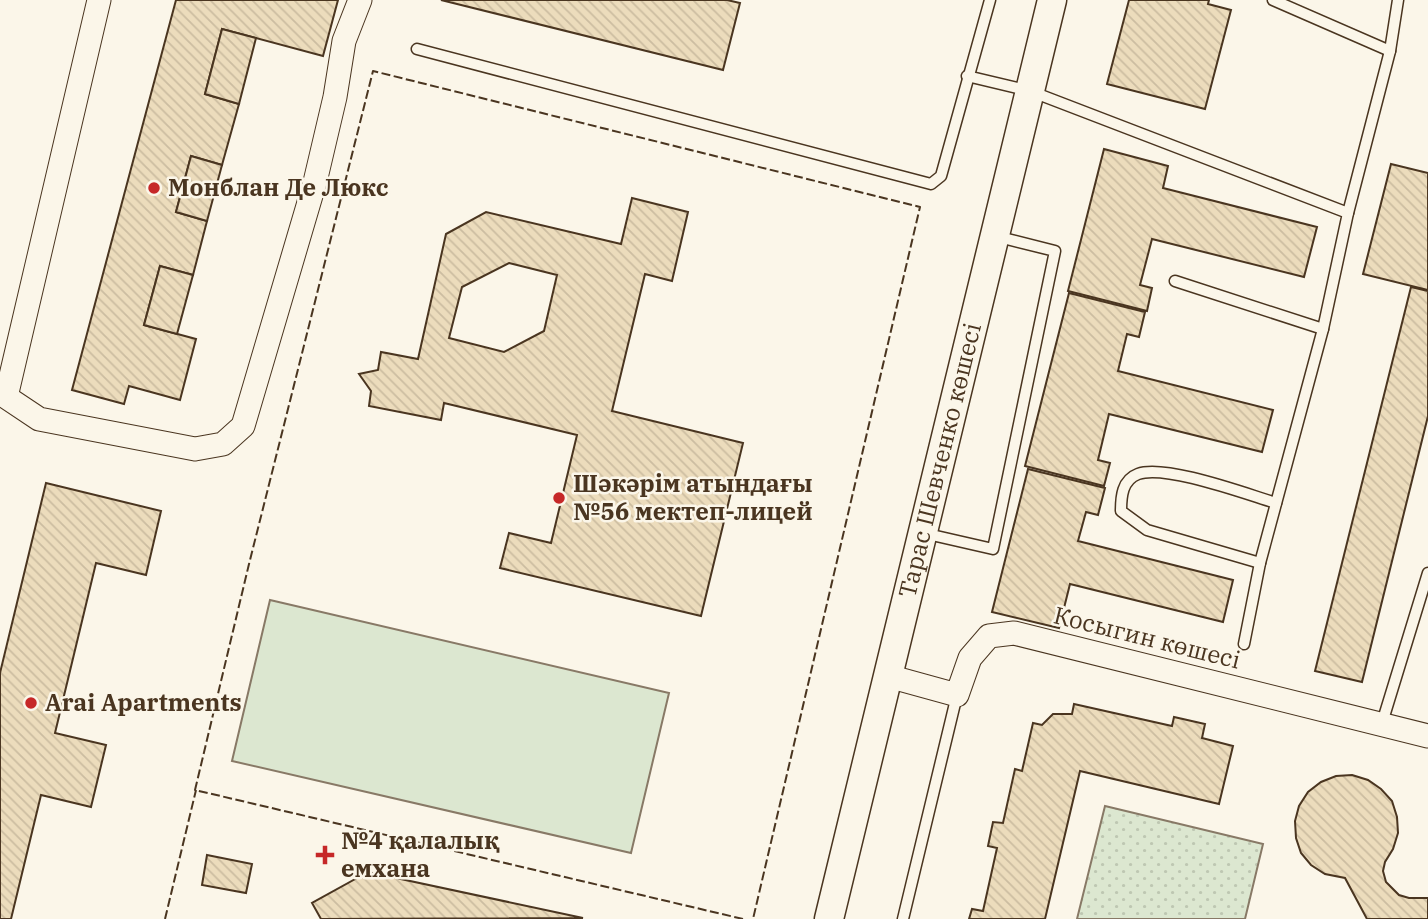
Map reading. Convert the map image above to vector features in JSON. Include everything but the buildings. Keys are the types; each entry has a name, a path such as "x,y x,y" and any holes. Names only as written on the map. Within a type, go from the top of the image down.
{"street":[{"path":"96,1 6,397 39,419 195,449 223,444 243,426 316,182 344,41 360,0"},
{"name":"Тарас Шевченко көшесі","path":"828,919 1052,0"},
{"name":"Косыгин көшесі","path":"957,695 970,658 989,636 1014,633 1428,736"},
{"path":"888,676 957,695"}],"lane":[{"path":"417,48 931,184 941,176 990,0"},
{"path":"1273,0 1390,51"},
{"path":"1244,645 1260,563 1323,329 1348,213 1390,51 1398,0"},
{"path":"967,76 1030,91 1348,213"},
{"path":"923,533 993,549 1055,251 995,236"},
{"path":"1175,281 1323,329"},
{"path":"1260,563 1147,530 1121,511 1121,496 1125,483 1137,474 1163,471 1276,503"},
{"path":"1382,723 1428,573"},
{"path":"903,919 957,695"}],"green space":[{"path":"270,600 669,693 631,853 232,761"},
{"path":"1105,806 1263,844 1245,919 1077,919"}],"fence":[{"path":"743,919 195,790 373,71 920,207 753,919"},
{"path":"165,919 196,790"}],"place":[{"name":"Монблан Де Люкс","path":"154,188"},
{"name":"Шәкәрім атындағы №56 мектеп-лицей","path":"559,498"},
{"name":"Arai Apartments","path":"31,703"},
{"name":"№4 қалалық емхана","path":"325,855"}]}
